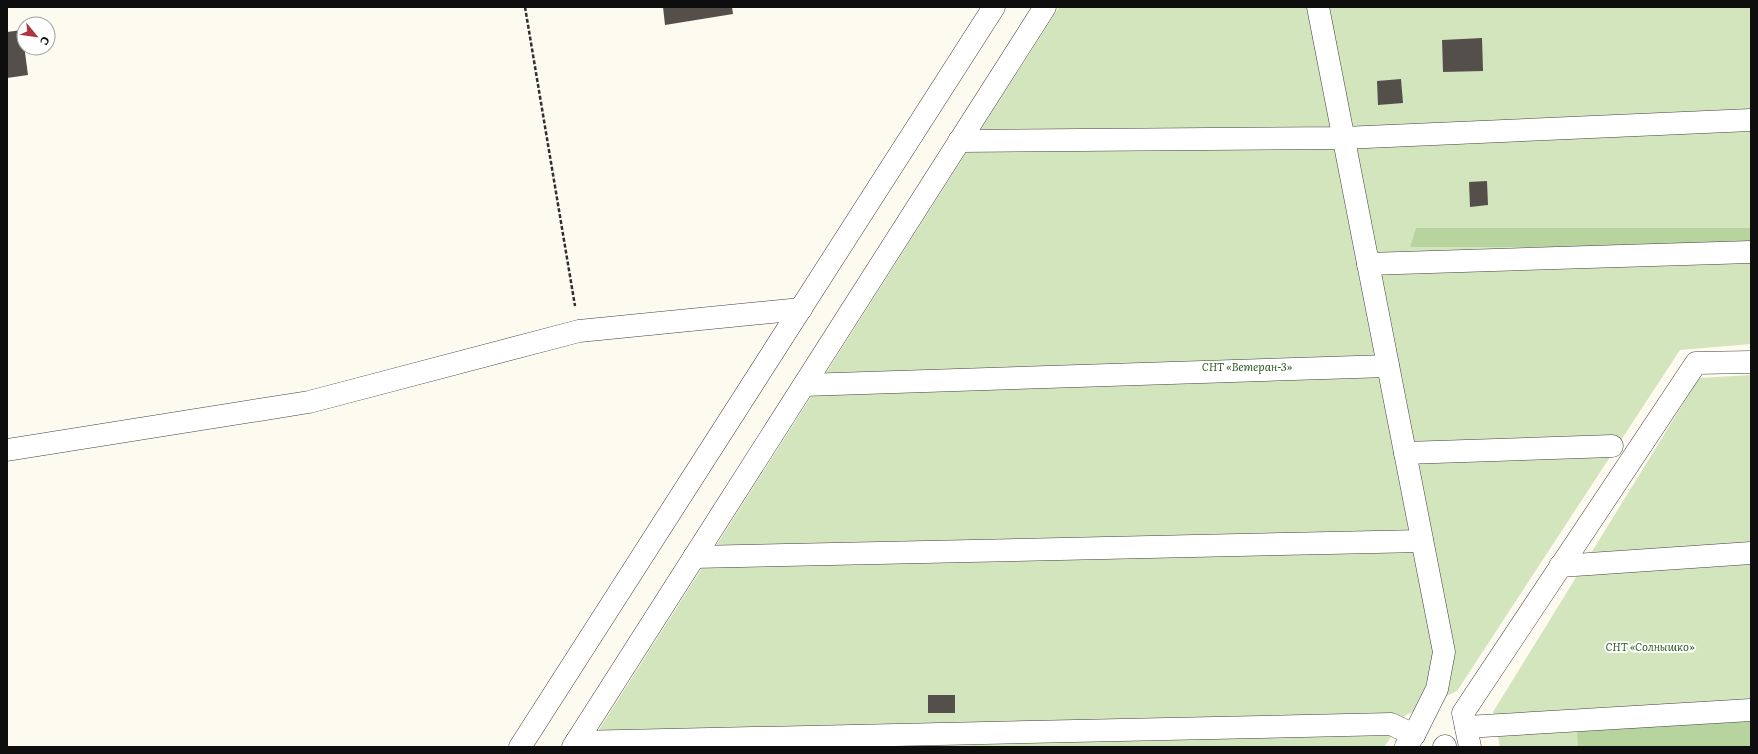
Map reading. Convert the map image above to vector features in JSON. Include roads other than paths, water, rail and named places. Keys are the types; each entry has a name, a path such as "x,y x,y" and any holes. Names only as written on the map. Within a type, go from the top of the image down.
{"lane":[{"path":"520,747 994,7"},
{"path":"574,745 1045,7"},
{"path":"574,745 1391,724 1410,741 1437,689 1444,652 1318,7"},
{"path":"959,141 1343,138 1751,120"},
{"path":"1368,264 1751,252"},
{"path":"7,450 309,402 579,331 801,309"},
{"path":"1751,362 1696,363 1463,713 1468,737 1751,710"},
{"path":"804,385 1388,366"},
{"path":"1405,453 1612,446"},
{"path":"694,557 1422,541"},
{"path":"1560,566 1751,553"}],"park label":[{"name":"СНТ «Ветеран-3»","path":"1247,367"},
{"name":"СНТ «Солнышко»","path":"1650,647"}]}
